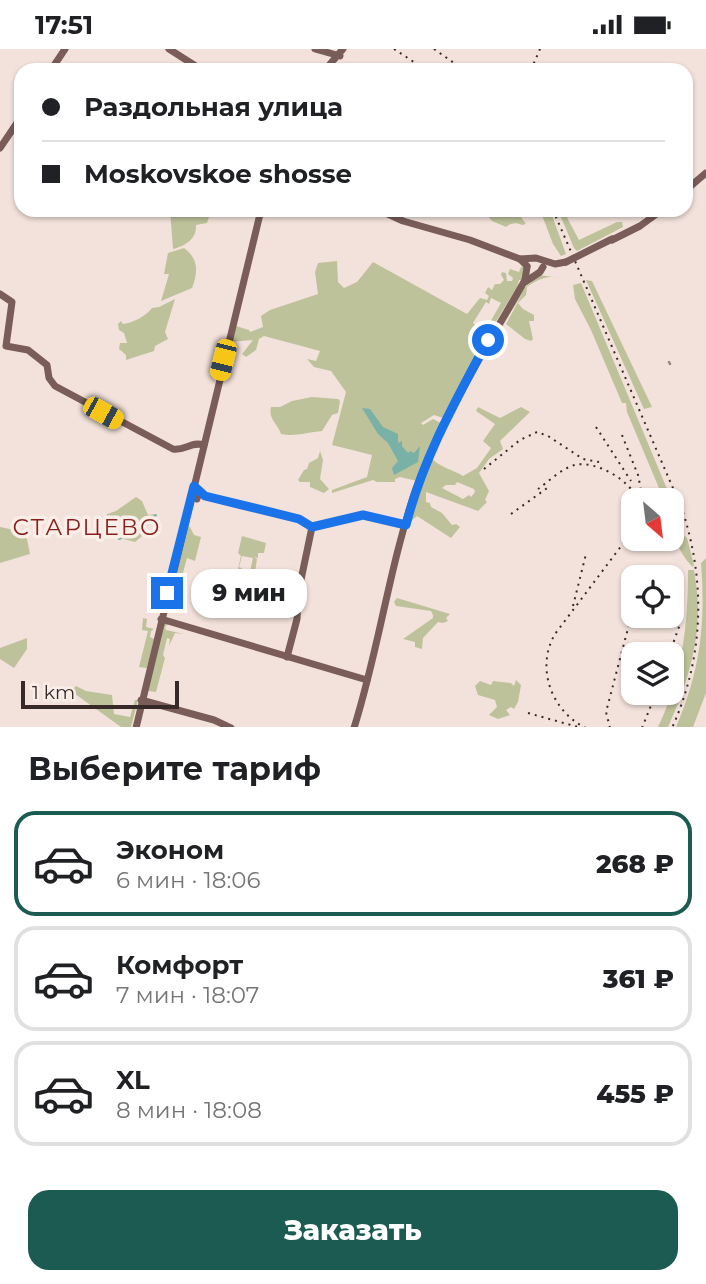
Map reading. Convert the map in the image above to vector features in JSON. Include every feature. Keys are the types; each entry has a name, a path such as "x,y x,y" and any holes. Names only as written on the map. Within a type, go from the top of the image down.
{"main road":[{"path":"170,49 191,63"},
{"path":"316,49 339,53"},
{"path":"0,148 14,127"},
{"path":"135,727 187,517 196,494 203,445 258,217"},
{"path":"392,217 456,235 520,259 528,264 531,273 540,267 566,263 634,229 651,217"},
{"path":"354,727 406,525 423,470 440,430 488,340 522,285 528,264 536,257 540,267"},
{"path":"522,285 540,267"},
{"path":"0,294 12,302 6,346 28,350 45,363 50,381 58,388 173,449 194,443 203,445"},
{"path":"161,619 196,494 203,445"},
{"path":"196,494 299,519 312,527 363,515 406,525"},
{"path":"286,657 297,619 298,594 312,527"},
{"path":"161,619 367,680"},
{"path":"142,700 231,727"}],"green space":[{"path":"171,217 209,217 207,223 196,225 195,234 189,241 173,249"},
{"path":"489,217 521,217 526,224 514,223 506,227"},
{"path":"543,217 553,217 566,254 561,256 553,244"},
{"path":"561,217 567,217 579,240 622,222 623,227 577,251"},
{"path":"184,248 196,266 192,288 161,301 169,274 164,274 168,253"},
{"path":"337,261 338,282 344,288 357,282 373,262 467,314 480,298 487,300 489,296 485,293 488,287 492,290 495,284 504,280 502,272 506,273 507,281 512,281 513,278 508,274 510,269 519,272 521,267 525,267 522,280 519,280 492,328 489,324 501,303 491,298 473,323 487,333 491,330 443,418 434,415 421,423 423,425 433,419 441,423 417,481 400,477 395,479 395,482 373,480 332,493 332,490 367,477 372,455 332,445 346,392 331,371 314,367 307,359 316,361 320,351 264,336 259,339 256,350 246,357 242,354 253,340 230,342 236,326 250,332 263,327 261,316 270,310 318,294 315,272 318,263"},
{"path":"540,275 554,277 542,279 527,287 526,295 518,303 534,315 534,321 529,321 533,339 525,339 506,324 523,293 501,328 494,345 488,346 522,290"},
{"path":"586,280 592,281 652,407 644,409"},
{"path":"581,283 667,488 659,488 627,412 626,403 622,403 575,299 573,285"},
{"path":"175,299 165,332 168,339 155,346 154,351 126,360 126,355 119,349 120,343 127,343 118,324 121,321 123,324 135,321 152,308"},
{"path":"312,397 338,399 338,413 332,415 322,431 281,434 272,418 271,407 280,407 292,401"},
{"path":"478,407 500,418 521,407 530,412 500,441 503,449 489,459 479,473 489,491 485,500 487,502 478,511 426,492 426,502 442,513 452,525 460,527 451,538 417,516 410,522 431,458 463,476 477,468 491,448 483,441 495,424 476,411","holes":["457,482 474,489 471,497 469,495 463,499 442,488"]},
{"path":"320,451 323,460 320,479 329,489 324,493 310,487 310,482 298,480 309,463 318,458"},
{"path":"136,497 142,501 148,515 155,514 156,517 146,527 147,532 135,542 120,538 136,530 133,526 127,526 118,519 114,523 105,524 107,514"},
{"path":"186,526 190,527 194,535 201,537 195,561 187,558 178,591 173,594 169,592"},
{"path":"0,527 25,532 18,536 27,539 30,554 0,563"},
{"path":"242,536 266,543 264,553 258,553 258,558 254,557 257,559 255,572 250,572 253,558 242,556 239,567 249,572 237,573"},
{"path":"684,536 687,538 693,567 689,563 682,552"},
{"path":"706,558 706,693 693,727 676,727 696,667 702,627 701,563"},
{"path":"688,570 694,570 698,599 697,624 693,655 684,687 683,642"},
{"path":"397,598 450,614 446,618 448,621 438,622 423,638 422,649 415,647 415,642 403,639 433,618 433,615 431,611 396,606 394,602"},
{"path":"143,618 147,619 146,627 154,629 151,631 150,637 154,639 147,668 139,667 148,631 142,630"},
{"path":"162,622 169,623 165,627 166,630 184,634 175,633 169,646 170,639 167,638 156,692 149,691 148,688"},
{"path":"27,638 27,649 14,668 0,659 0,648"},
{"path":"516,680 521,685 514,709 511,707 506,710 510,715 498,719 489,715 497,707 495,700 478,695 475,686 480,681 491,685 493,681 511,683 514,686"},
{"path":"76,686 86,691 112,695 114,714 130,717 135,700 138,700 131,727 121,727 71,691"},
{"path":"667,705 677,705 668,727 658,727"}],"water":[{"path":"362,408 370,409 383,427 398,434 398,443 402,441 402,446 408,453 414,453 420,446 418,462 394,475 392,468 398,461"}],"waterway":[{"path":"119,539 140,530 156,515"}],"railway":[{"path":"394,49 415,63"},
{"path":"434,49 454,63"},
{"path":"534,63 540,49"},
{"path":"556,217 682,509 690,536 698,592 696,647 683,701 672,727"},
{"path":"596,427 631,481"},
{"path":"484,469 520,440 537,432 548,436 583,459 599,462"},
{"path":"622,435 641,488"},
{"path":"538,489 565,469 583,464 603,469 630,488"},
{"path":"511,514 550,486"},
{"path":"584,727 564,711 550,688 547,674 549,647 555,634 621,546"},
{"path":"573,606 586,554"},
{"path":"610,727 606,712 628,628"},
{"path":"674,642 679,628"},
{"path":"642,727 651,705"},
{"path":"528,713 578,727"}],"district":[{"name":"СТАРЦЕВО","path":"87,527"}],"route":[{"path":"167,593 194,486 205,496 299,519 312,527 363,515 406,525 436,438 488,340"}]}
